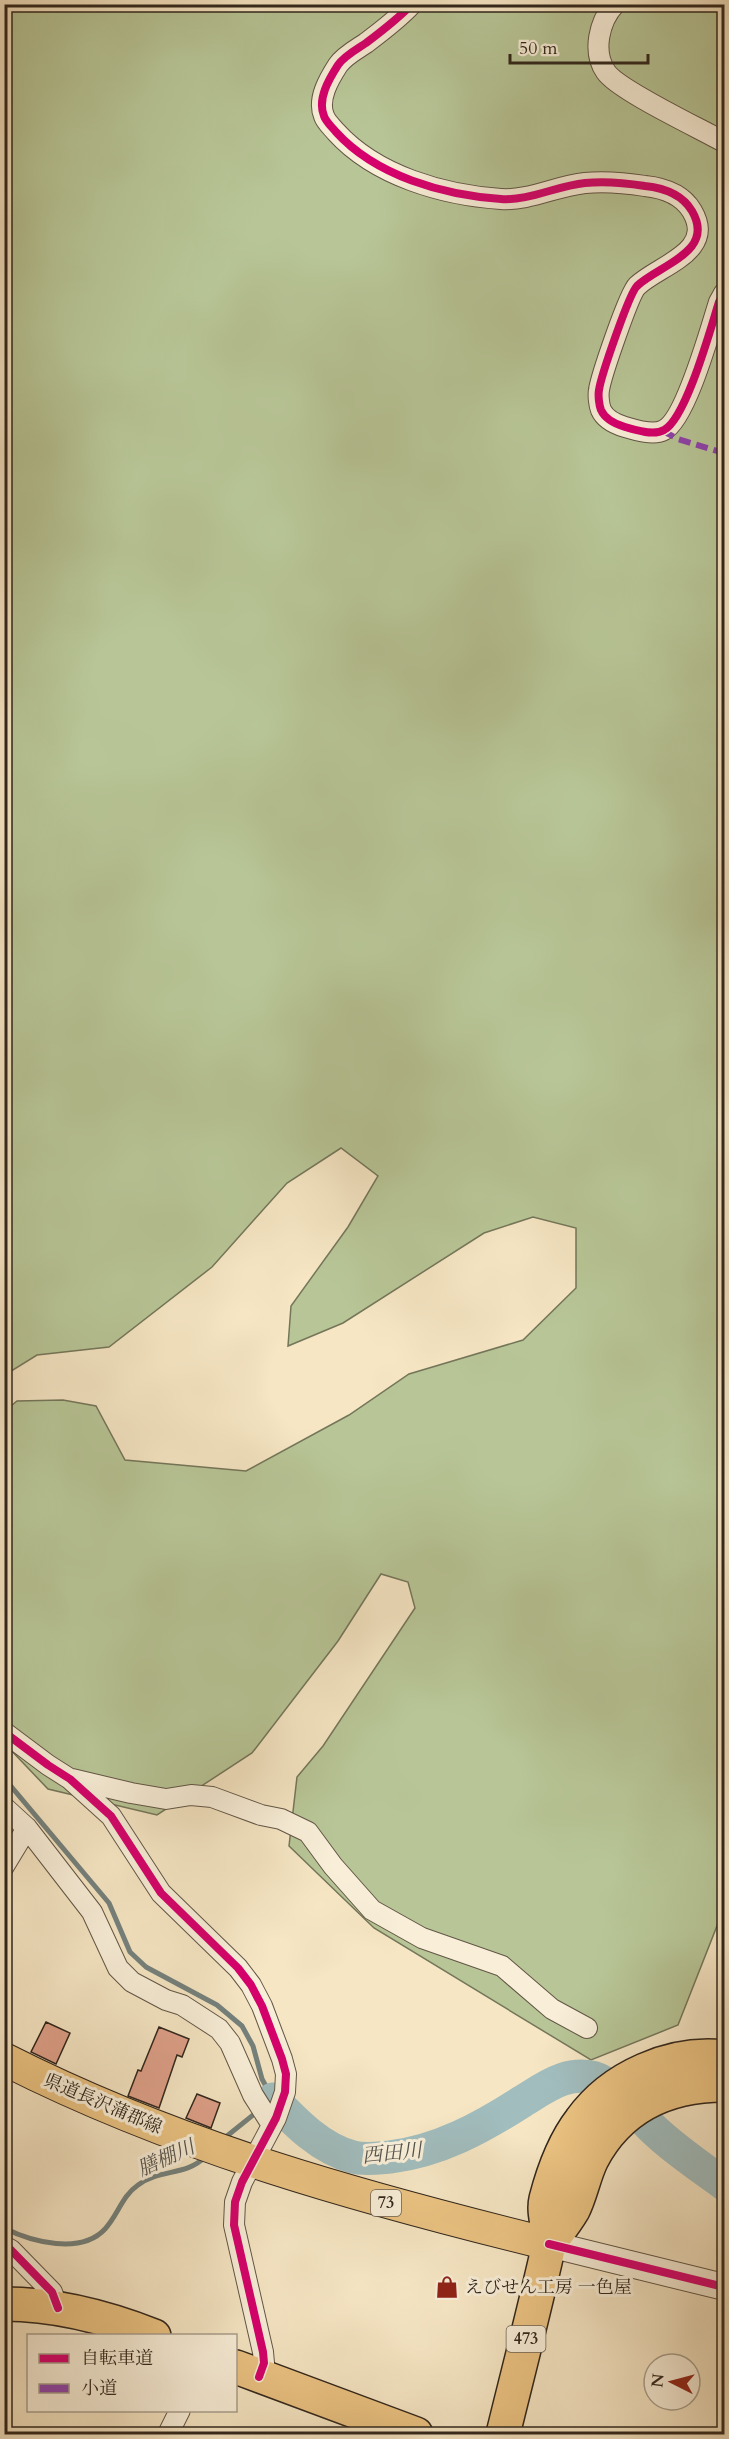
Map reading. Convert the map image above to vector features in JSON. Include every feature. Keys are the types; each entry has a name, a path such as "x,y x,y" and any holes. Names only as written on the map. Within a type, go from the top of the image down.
{"highway":[{"path":"549,2244 573,2210 592,2160 604,2138 623,2118 642,2104 662,2079 687,2057 724,2057"},
{"path":"549,2244 545,2202 568,2141 579,2121 592,2106 615,2086 634,2075 698,2085 724,2085"},
{"name":"473","path":"503,2434 549,2244"},
{"path":"4,2304 58,2308 96,2317 148,2334"},
{"path":"247,2372 416,2434"}],"main road":[{"name":"県道長沢蒲郡線","path":"4,2060 86,2099 239,2158 421,2213 549,2244"}],"street":[{"path":"412,4 396,21 340,62 326,87 321,102 324,118 346,142 386,170 446,191 502,200 521,198 585,183 632,184 669,191 681,198 691,209 697,222 697,233 693,245 684,254 636,287 625,307 599,390 600,409 609,420 623,427 653,433 663,431 671,424 690,388 724,293"},
{"path":"615,4 601,28 598,42 605,71 613,80 724,142"},
{"path":"4,1732 70,1779 111,1816 161,1893 238,1968 251,1985 262,2006 286,2074 285,2092 239,2158 234,2225 264,2364 247,2372"},
{"path":"70,1779 166,1799 190,1795 212,1797 308,1832 333,1866 372,1910 422,1938 502,1966 552,2009 587,2028"},
{"path":"4,1807 27,1828 92,1912 118,1968 132,1982 166,2000 182,2005 219,2029 230,2043 267,2115"},
{"path":"4,1866 27,1828"},
{"path":"549,2244 724,2287"},
{"path":"4,2246 11,2250 52,2292 58,2308"},
{"path":"168,2434 179,2412"}],"green space":[{"path":"5,5 724,5 724,1908 678,2025 591,2060 374,1928 289,1846 297,1777 323,1746 415,1608 408,1582 381,1574 338,1641 252,1753 157,1815 48,1789 5,1744 5,1411 17,1401 63,1400 96,1406 125,1460 246,1471 349,1415 409,1374 523,1340 576,1288 576,1228 533,1217 484,1233 343,1323 288,1346 291,1306 348,1227 378,1176 341,1148 287,1183 212,1267 109,1347 37,1355 5,1375"}],"building":[{"path":"46,2022 70,2033 56,2064 31,2052"},
{"path":"159,2027 189,2039 182,2057 177,2055 159,2108 128,2096"},
{"path":"197,2094 220,2103 211,2128 186,2118"}],"waterway":[{"name":"西田川","path":"4,1778 109,1903 130,1952 146,1967 217,2005 242,2026 253,2046 262,2079 273,2099 222,2140"},
{"name":"西田川","path":"273,2099 300,2125 330,2148 353,2157 390,2157 443,2144 475,2129 558,2081 587,2076 598,2079 611,2087 666,2141 724,2184"},
{"name":"膳棚川","path":"4,2228 28,2238 56,2244 83,2242 95,2237 105,2229 128,2195 138,2185 146,2180 189,2167 205,2157"}],"marked path":[{"path":"663,431 678,439 724,453"}],"cycle path":[{"path":"412,4 384,29 344,59 338,65 325,89 322,103 325,118 352,147 390,171 434,188 456,193 511,199 585,183 623,183 666,190 683,200 692,211 697,225 697,237 691,247 682,256 637,286 628,304 599,390 600,408 608,419 621,426 650,432 660,432 672,422 689,391 724,293"},
{"path":"4,1732 70,1779 111,1816 161,1893 238,1968 251,1985 262,2006 282,2059 286,2074 285,2092 276,2118 242,2182 235,2202 234,2225 263,2352 264,2363 259,2377"},
{"path":"549,2244 724,2287"},
{"path":"4,2246 11,2250 52,2292 58,2308"}],"place":[{"name":"えびせん工房 一色屋","path":"447,2287"}]}
